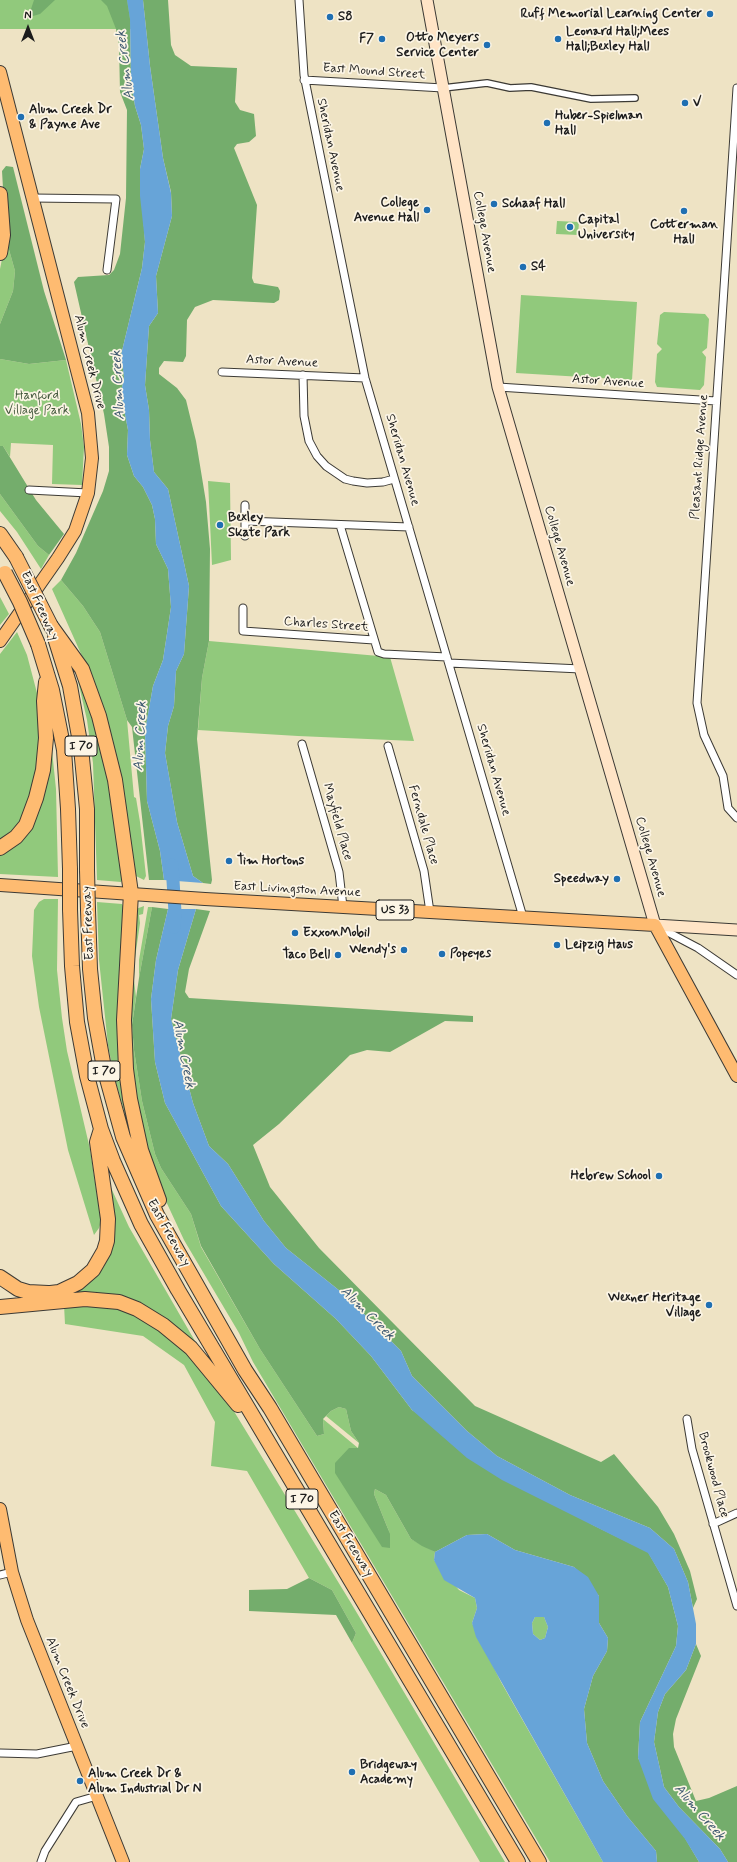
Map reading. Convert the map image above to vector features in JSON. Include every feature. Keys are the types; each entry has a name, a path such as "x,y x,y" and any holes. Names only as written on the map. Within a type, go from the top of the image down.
{"highway":[{"path":"0,194 3,234 0,252"},
{"name":"East Freeway","path":"0,534 16,557 51,626 70,686 80,742 87,809 90,969 95,1018 104,1068 123,1138 161,1222 246,1370 539,1862"},
{"name":"East Freeway","path":"2,570 20,602 38,644 48,672 57,709 64,750 68,809 72,966 77,1022 87,1076 101,1129 113,1161 141,1224 274,1452 518,1862"},
{"path":"51,626 82,669 99,716 115,780 132,893 124,1020 126,1069 130,1099 141,1150 162,1208 161,1222"},
{"path":"0,848 16,837 26,825 36,798 43,770 44,701 48,672"},
{"path":"0,1299 64,1290 78,1283 93,1270 104,1251 107,1241 108,1219 97,1142 101,1129"},
{"path":"0,1278 18,1289 28,1292 48,1293"},
{"path":"0,1307 85,1299 119,1302 137,1309 175,1333 200,1356 274,1452"}],"main road":[{"name":"College Avenue","path":"427,0 498,387 655,925 737,1076"},
{"name":"Alum Creek Drive","path":"0,72 88,413 92,458 88,493 74,531 58,558 0,641"},
{"name":"East Livingston Avenue","path":"0,885 205,899 737,930"},
{"name":"Alum Creek Drive","path":"0,1509 6,1574 27,1620 123,1862"}],"street":[{"name":"Sheridan Avenue","path":"299,0 304,80 365,378 523,917"},
{"name":"East Mound Street","path":"304,80 443,88"},
{"path":"443,88 487,83 510,88 531,87 591,99 634,98"},
{"name":"Pleasant Ridge Avenue","path":"737,88 696,703 704,735 722,776 728,808 737,818"},
{"path":"32,198 116,199 107,270"},
{"name":"Astor Avenue","path":"222,372 365,378"},
{"path":"303,375 304,416 309,441 317,456 326,466 345,479 367,483 383,482 394,479"},
{"name":"Astor Avenue","path":"498,387 716,401"},
{"path":"29,490 88,493"},
{"path":"245,505 245,536"},
{"path":"245,522 409,527"},
{"path":"340,525 374,640"},
{"name":"Charles Street","path":"243,608 243,630 374,640 378,652 384,654 581,669"},
{"name":"Mayfield Place","path":"302,744 339,872 343,907"},
{"name":"Ferndale Place","path":"388,746 424,871 430,912"},
{"path":"655,925 689,942 737,975"},
{"name":"Brookwood Place","path":"687,1419 692,1449 737,1606"},
{"path":"714,1524 737,1513"},
{"path":"0,1753 37,1754 77,1746"},
{"path":"41,1862 45,1851 76,1802 97,1796"}],"green space":[{"path":"0,0 134,0 137,29 0,29"},
{"path":"34,0 55,0 40,14 33,16 30,12"},
{"path":"101,0 127,0 130,19 131,81 135,106 141,125 144,149 140,169 145,242 142,268 121,355 124,377 121,393 128,430 127,455 134,476 143,487 152,505 155,519 156,544 168,569 171,607 163,660 153,686 145,731 147,801 160,851 164,880 149,880 132,727 127,720 100,632 83,606 61,580 76,553 103,491 109,471 109,447 104,414 74,282 78,277 109,275 114,270 120,254 126,198 127,110 120,92 119,45 116,29 107,6"},
{"path":"143,0 168,0 171,45 175,55 191,66 237,68 235,102 240,110 254,114 256,136 249,142 237,144 234,148 257,205 252,278 254,283 278,287 280,291 279,300 274,303 213,300 195,307 187,320 186,356 183,362 164,361 159,368 159,374 177,388 186,400 196,441 206,502 210,549 209,641 202,678 197,739 212,880 211,884 203,883 193,876 177,822 165,753 168,726 174,706 176,671 184,654 189,586 168,489 154,472 150,440 149,410 145,385 149,326 158,313 156,276 172,216 171,192 163,158 150,66"},
{"path":"6,166 13,167 44,291 66,360 29,364 0,359 0,324 13,291 15,271 6,239 2,171"},
{"path":"557,221 579,222 578,235 556,234"},
{"path":"6,239 15,271 13,291 0,324 0,269"},
{"path":"521,295 637,302 632,380 516,373"},
{"path":"664,312 705,314 709,319 707,348 702,352 706,357 704,385 700,390 657,387 655,382 657,354 662,349 657,344 660,315"},
{"name":"Hanford Village Park","path":"0,359 29,364 66,360 81,424 84,447 82,485 52,484 53,445 11,443 10,457 3,446 0,446"},
{"path":"0,446 3,446 36,500 64,534 49,555 38,546 0,494"},
{"name":"Bexley Skate Park","path":"208,481 230,483 231,560 212,565"},
{"path":"0,494 38,546 49,555 41,569 17,532 0,511"},
{"path":"61,580 83,606 100,632 127,720 134,797 136,798 140,822 146,876 144,880 136,876 132,865 86,665 52,589"},
{"path":"0,597 9,614 0,625"},
{"path":"17,632 27,655 37,693 40,738 34,788 16,831 0,842 0,654"},
{"path":"209,641 390,657 414,741 198,730 202,678"},
{"path":"75,668 107,759 124,876 121,882 97,880 93,763 87,720"},
{"path":"51,741 56,789 58,877 0,874 0,852 12,847"},
{"path":"44,899 58,899 57,970 62,1018 67,1051 90,1149 101,1222 94,1235 68,1150 39,1007 32,956 34,910 39,902"},
{"path":"97,902 122,904 124,908 129,1116 126,1117 114,1076 108,1045 99,960"},
{"path":"144,906 143,914 139,915 140,923 135,958 134,980 136,997 132,1025 134,1050 142,1101 155,1154 161,1168 191,1214 201,1247 260,1349 317,1436 324,1434 323,1419 358,1448 349,1448 390,1534 374,1494 375,1489 386,1495 411,1539 435,1552 434,1560 459,1590 475,1598 477,1608 472,1623 501,1682 603,1862 550,1862 253,1362 239,1333 184,1240 157,1182 134,1094 129,1030 136,909"},
{"path":"148,907 152,907 139,978 139,960"},
{"path":"152,907 168,909 156,960 151,999 155,1062 165,1103 221,1206 274,1264 336,1319 371,1356 412,1410 593,1525 648,1552 668,1587 678,1626 676,1646 640,1722 638,1758 699,1862 657,1862 656,1851 627,1816 603,1781 587,1743 584,1709 593,1676 607,1651 608,1638 599,1623 599,1596 574,1567 515,1550 487,1534 467,1535 435,1552 422,1546 411,1539 386,1495 375,1489 374,1494 390,1534 390,1548 382,1547 335,1473 335,1463 349,1448 358,1448 359,1443 351,1431 346,1409 339,1407 331,1411 323,1419 324,1434 317,1436 260,1349 201,1246 191,1214 161,1168 155,1154 142,1101 134,1050 132,1025"},
{"path":"196,909 210,911 189,969 185,992 189,998 473,1016 473,1022 445,1021 390,1052 367,1050 350,1055 279,1124 253,1145 270,1187 319,1248 475,1406 601,1462 614,1454 658,1507 674,1534 690,1571 697,1599 693,1608 688,1582 674,1549 650,1528 570,1495 497,1456 467,1431 412,1376 401,1351 345,1295 286,1248 264,1221 228,1164 209,1146 193,1103 171,1019 178,970"},
{"path":"107,1179 129,1227 199,1348 165,1320 64,1296 103,1262"},
{"path":"91,1303 131,1311 184,1348 214,1383 235,1413 351,1603 505,1862 480,1862 352,1643 356,1633 332,1590 309,1578 247,1471 211,1466 215,1422 184,1365 143,1336 65,1324 64,1305"},
{"path":"339,1407 346,1409 351,1431 359,1443 326,1416 331,1411"},
{"path":"309,1578 332,1590 356,1633 352,1643 336,1615 249,1611 249,1590 287,1589"},
{"path":"535,1617 544,1617 548,1627 545,1638 540,1640 533,1634 532,1623"},
{"path":"696,1644 701,1656 676,1719 673,1734 674,1747 696,1801 709,1798 737,1786 737,1862 728,1862 720,1849 679,1807 664,1787 654,1742 658,1712 665,1694 686,1670"}],"water":[{"path":"127,0 143,0 150,66 163,158 171,193 172,216 156,276 158,313 149,326 145,385 149,410 150,440 154,472 168,489 189,586 184,654 176,671 174,706 168,726 165,753 177,822 193,876 203,883 164,880 160,851 147,801 145,731 153,686 163,660 171,607 168,569 156,544 155,519 152,505 143,487 134,476 127,455 128,430 121,393 124,377 121,355 142,268 145,242 140,196 140,169 144,149 141,125 135,106 131,81 130,19"},
{"path":"168,909 196,909 178,970 171,1019 193,1103 209,1146 228,1164 264,1221 286,1248 345,1295 401,1351 412,1376 467,1431 497,1456 570,1495 650,1528 674,1549 688,1582 696,1624 696,1644 686,1670 665,1694 658,1712 654,1742 664,1787 679,1807 720,1849 728,1862 699,1862 685,1839 653,1799 638,1758 640,1722 676,1646 678,1626 668,1587 648,1553 502,1480 467,1458 412,1410 371,1356 336,1319 274,1264 221,1206 165,1103 155,1062 151,999 156,960"},
{"path":"487,1534 515,1550 574,1567 588,1577 599,1596 599,1623 608,1638 607,1651 593,1676 584,1709 587,1743 603,1781 627,1816 656,1851 657,1862 603,1862 476,1637 472,1623 477,1608 475,1598 444,1580 434,1560 435,1552 467,1535","holes":["535,1617 544,1617 548,1627 545,1638 540,1640 533,1634 532,1623"]}],"waterway":[{"name":"Alum Creek","path":"172,865 175,912 174,927"}],"place":[{"name":"Ruff Memorial Learning Center","path":"710,14"},
{"name":"S8","path":"330,17"},
{"name":"F7","path":"382,39"},
{"name":"Leonard Hall;Mees Hall;Bexley Hall","path":"558,39"},
{"name":"Otto Meyers Service Center","path":"487,45"},
{"name":"V","path":"685,103"},
{"name":"Alum Creek Dr & Payne Ave","path":"21,117"},
{"name":"Huber-Spielman Hall","path":"547,123"},
{"name":"Schaaf Hall","path":"494,204"},
{"name":"College Avenue Hall","path":"427,210"},
{"name":"Cotterman Hall","path":"684,211"},
{"name":"Capital University","path":"570,227"},
{"name":"S4","path":"523,267"},
{"name":"Bexley Skate Park","path":"220,525"},
{"name":"Tim Hortons","path":"229,861"},
{"name":"Speedway","path":"617,879"},
{"name":"ExxonMobil","path":"295,933"},
{"name":"Leipzig Haus","path":"557,945"},
{"name":"Wendy's","path":"404,950"},
{"name":"Popeyes","path":"442,954"},
{"name":"Taco Bell","path":"338,955"},
{"name":"Hebrew School","path":"659,1176"},
{"name":"Wexner Heritage Village","path":"709,1305"},
{"name":"Bridgeway Academy","path":"352,1772"},
{"name":"Alum Creek Dr & Alum Industrial Dr N","path":"80,1781"}]}
